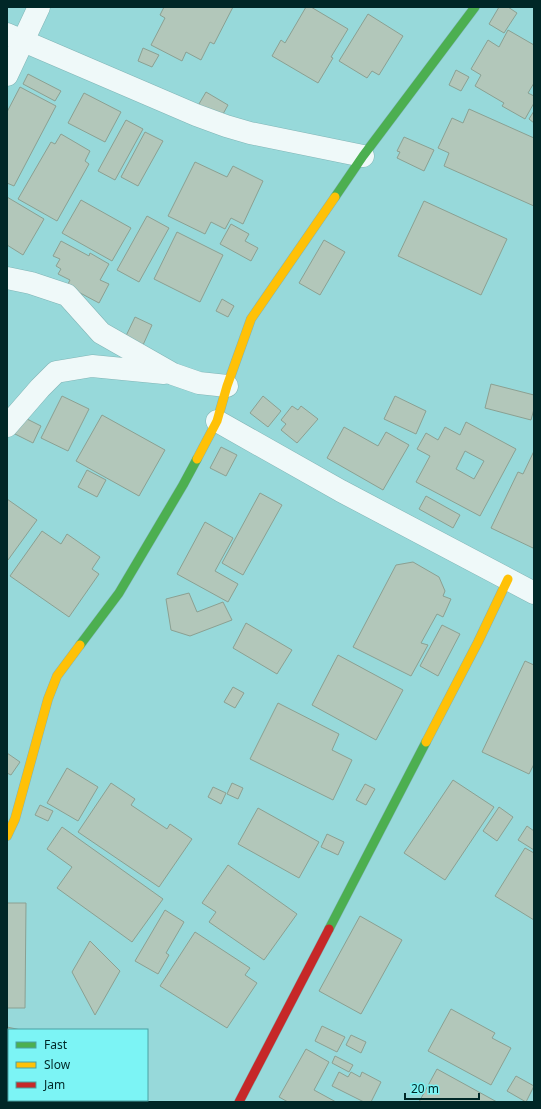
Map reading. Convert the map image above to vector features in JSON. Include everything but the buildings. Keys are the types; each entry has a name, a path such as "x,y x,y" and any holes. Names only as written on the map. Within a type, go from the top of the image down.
{"street":[{"path":"7,75 15,37 39,7"},
{"path":"7,836 15,819 48,699 57,676 119,593 183,484 217,421 227,386 251,319 363,156 475,7"},
{"path":"15,37 226,126 250,133 363,156"},
{"path":"7,278 31,283 67,295 101,333 173,374 199,383 227,386"},
{"path":"7,426 56,372 92,366 173,374"},
{"path":"217,421 341,491 534,592"},
{"path":"239,1102 474,649 508,579"}],"traffic: fast":[{"path":"335,197 363,156 475,7"},
{"path":"80,645 119,593 197,459"},
{"path":"329,929 426,742"}],"traffic: slow":[{"path":"197,459 217,421 227,386 251,319 335,197"},
{"path":"426,742 478,642 508,579"},
{"path":"7,836 15,819 48,699 57,676 80,645"}],"traffic: jam":[{"path":"239,1102 329,929"}]}
